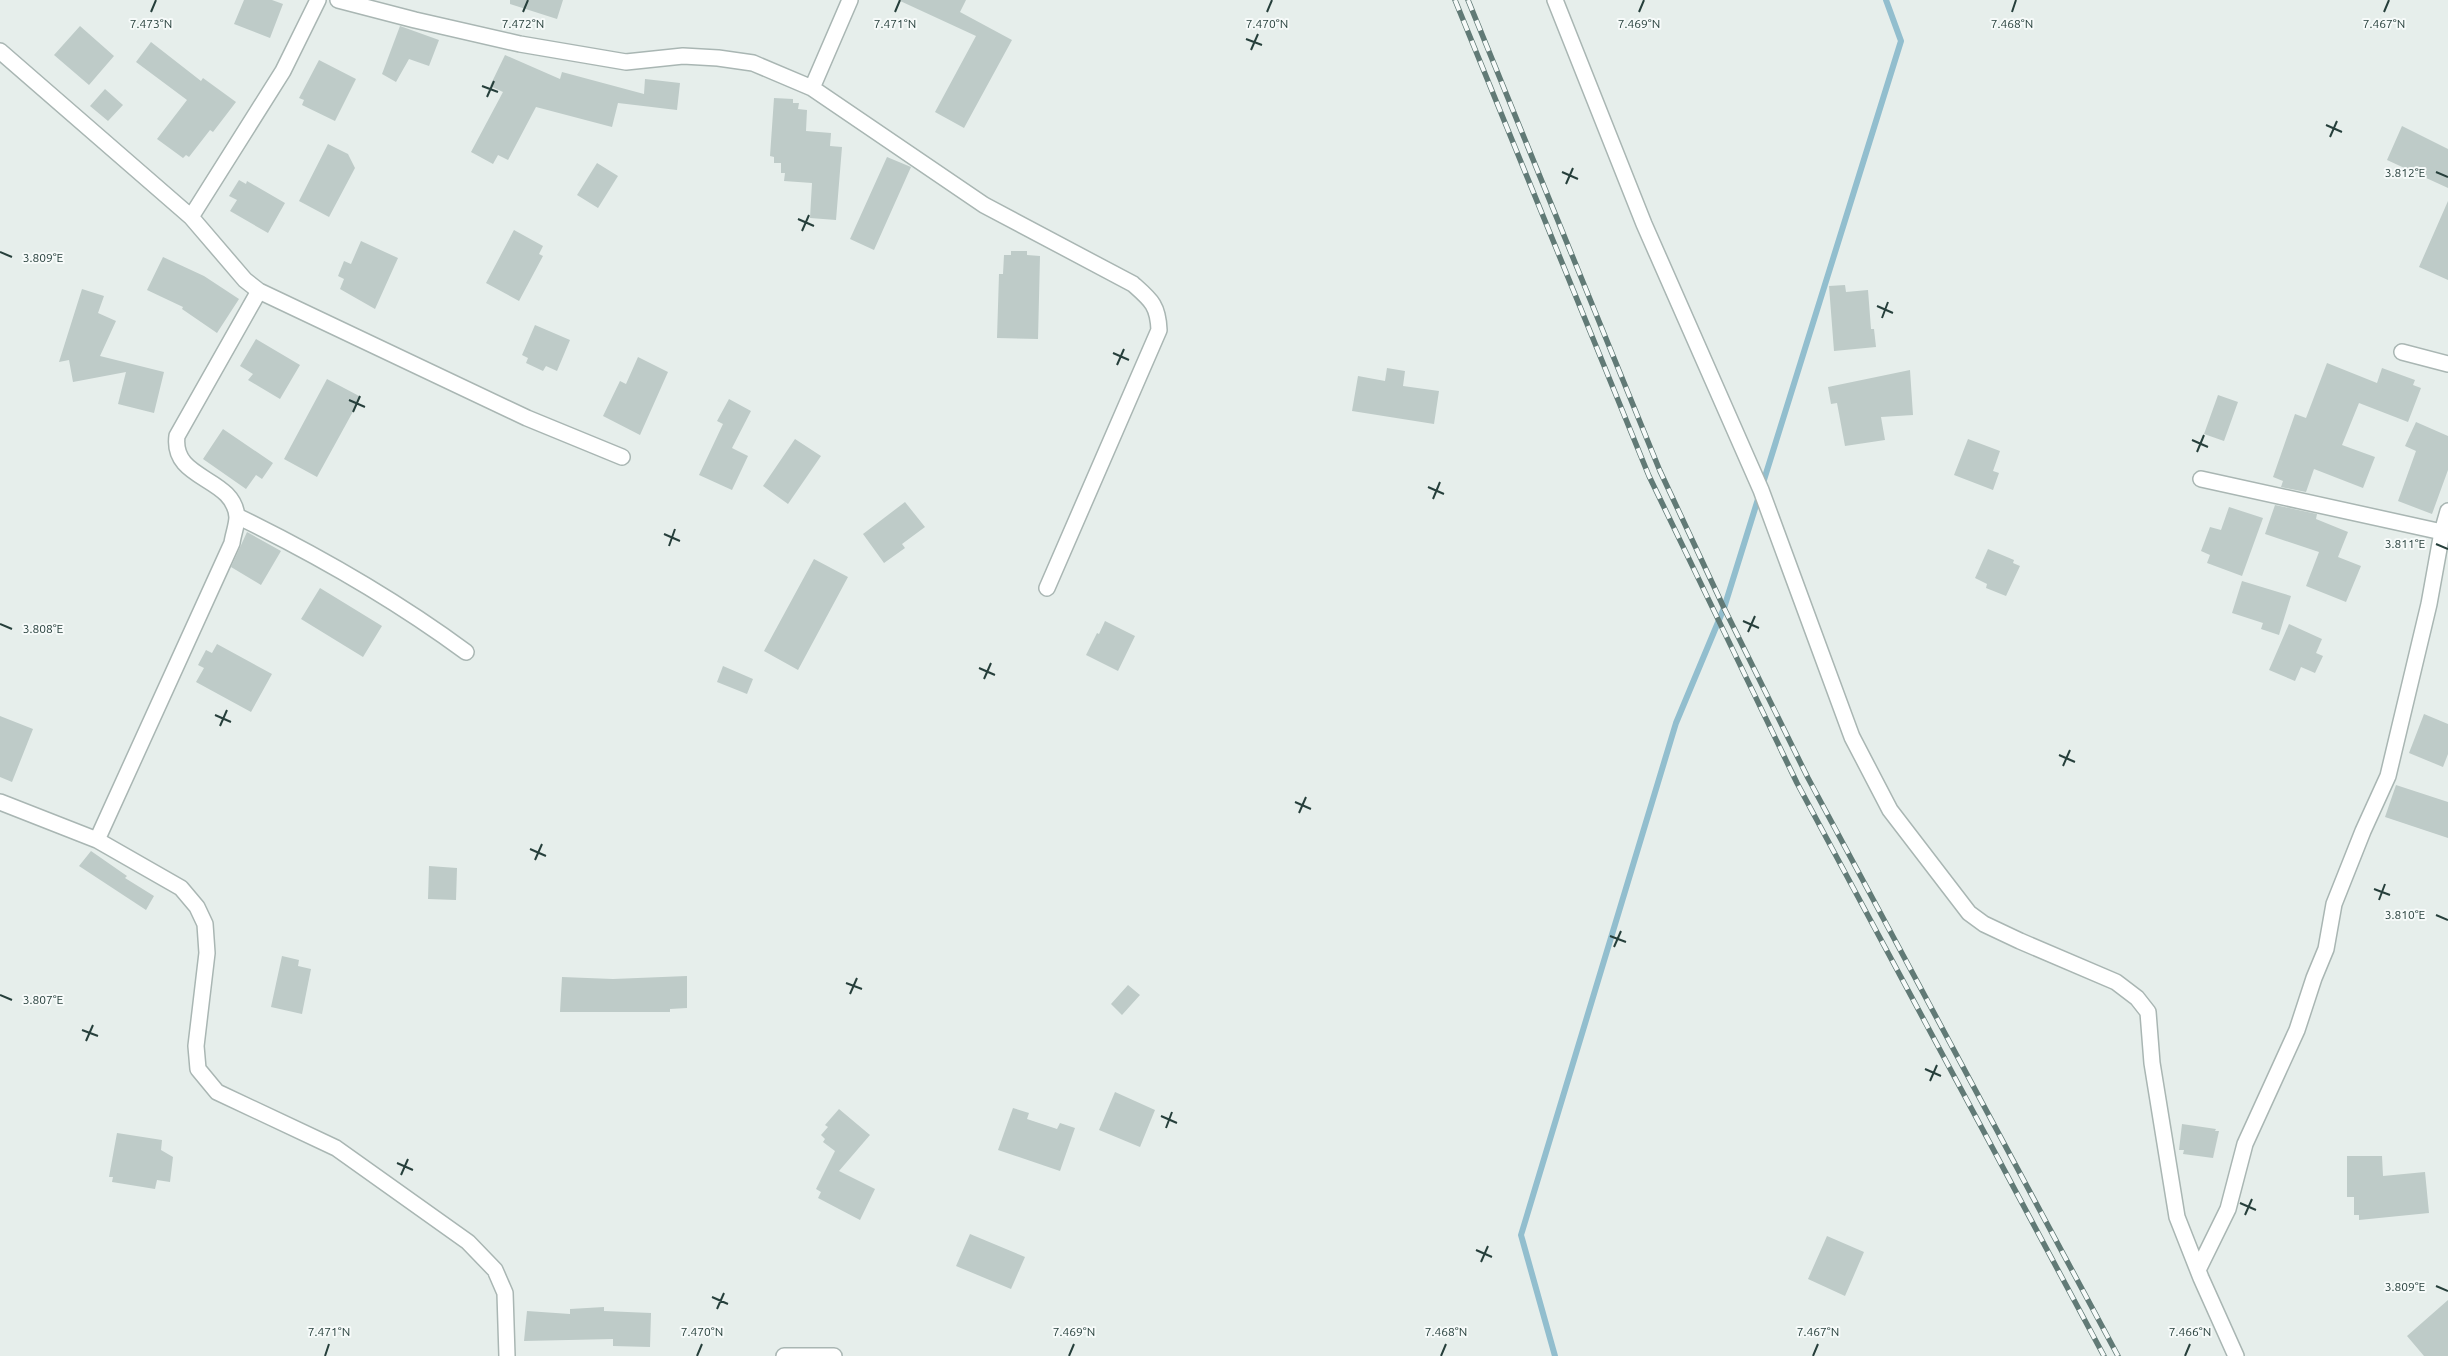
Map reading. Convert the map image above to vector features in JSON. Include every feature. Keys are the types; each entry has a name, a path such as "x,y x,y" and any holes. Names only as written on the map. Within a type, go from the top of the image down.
{"street":[{"path":"191,217 282,71 318,0"},
{"path":"338,0 520,44 626,62 683,56 753,63 812,88 984,205 1133,284 1151,299 1159,313 1159,330 1047,588"},
{"path":"812,88 850,0"},
{"path":"1555,0 1644,224 1761,490 1852,737 1890,810 1969,913 1984,924 2020,941 2116,982 2137,998 2148,1012 2152,1063 2177,1217 2236,1356"},
{"path":"0,51 191,217 245,280 259,291 527,418 622,457"},
{"path":"97,840 232,543 237,516 228,495 182,462 176,448 177,436 259,291"},
{"path":"2402,352 2448,364"},
{"path":"2201,479 2442,532"},
{"path":"2198,1270 2228,1209 2245,1144 2297,1030 2314,978 2326,949 2334,904 2362,831 2388,776 2429,604 2442,532 2448,511"},
{"path":"237,516 305,550 421,619 466,652"},
{"path":"0,802 97,840 181,888 201,916 204,924 207,953 196,1046 198,1069 217,1092 336,1148 468,1242 495,1270 505,1293 507,1356"},
{"path":"784,1356 834,1356"}],"building":[{"path":"244,0 272,0 283,4 270,38 234,24"},
{"path":"510,0 563,0 557,19 510,4"},
{"path":"898,0 966,0 960,12 1012,40 964,128 935,112 976,36"},
{"path":"80,26 114,56 89,85 54,55"},
{"path":"400,26 439,40 429,66 409,59 396,82 382,74"},
{"path":"151,42 201,81 203,78 236,102 213,132 210,130 189,157 186,155 183,158 157,139 187,100 136,62"},
{"path":"505,55 560,79 562,72 644,94 645,79 680,83 677,110 618,103 612,127 536,107 508,160 498,155 493,164 471,152 503,92 490,86"},
{"path":"319,60 356,79 335,121 302,105 304,100 299,98"},
{"path":"105,89 123,105 108,121 90,106"},
{"path":"774,98 793,99 793,103 799,103 798,109 807,110 806,131 831,133 830,146 842,147 836,220 810,218 812,183 784,181 785,173 781,173 781,163 774,163 774,157 770,156"},
{"path":"2402,126 2448,149 2448,188 2387,160"},
{"path":"328,144 348,154 355,168 329,217 299,201"},
{"path":"887,157 911,167 874,250 850,239"},
{"path":"597,163 618,176 598,208 577,195"},
{"path":"239,180 246,184 247,181 285,203 268,233 230,211 237,200 229,196"},
{"path":"2448,201 2448,280 2419,267"},
{"path":"514,230 543,246 539,254 543,256 519,301 486,283"},
{"path":"361,241 398,258 375,309 340,289 344,279 338,276 344,261 351,264"},
{"path":"1011,251 1027,251 1027,255 1040,256 1038,339 997,338 999,274 1003,274 1004,255 1011,255"},
{"path":"163,257 204,276 239,299 217,333 182,309 183,307 147,290"},
{"path":"1845,285 1846,292 1868,290 1871,329 1874,329 1876,347 1834,351 1829,286"},
{"path":"82,289 104,296 98,313 116,321 100,356 164,372 154,413 118,404 126,372 73,382 69,360 59,362"},
{"path":"535,325 570,340 557,371 546,366 543,371 526,363 528,358 522,355"},
{"path":"256,339 300,365 280,399 248,380 253,374 240,366"},
{"path":"638,357 668,372 640,435 603,416 620,381 626,384"},
{"path":"2327,363 2377,383 2382,368 2415,380 2413,385 2421,388 2408,422 2359,403 2342,445 2375,457 2363,488 2314,469 2306,492 2281,487 2283,481 2273,477 2295,414 2306,418"},
{"path":"1387,368 1405,371 1403,386 1439,391 1434,424 1352,411 1358,376 1385,381"},
{"path":"1910,370 1913,415 1881,417 1885,440 1845,446 1837,403 1831,404 1828,387"},
{"path":"327,379 361,397 317,477 284,459"},
{"path":"2218,395 2238,402 2224,441 2204,434"},
{"path":"729,399 751,411 732,448 748,456 732,490 699,475 723,424 717,421"},
{"path":"2416,422 2448,436 2448,470 2432,514 2398,501 2416,451 2405,446"},
{"path":"223,429 273,463 262,479 256,475 246,489 203,459"},
{"path":"795,439 821,456 788,504 763,486"},
{"path":"1968,439 2000,451 1993,471 1999,473 1993,490 1954,475"},
{"path":"905,502 925,527 902,544 905,548 884,563 863,534"},
{"path":"2275,505 2317,514 2316,519 2348,532 2338,557 2361,566 2346,602 2306,586 2319,552 2265,534"},
{"path":"2229,507 2263,518 2242,576 2207,563 2210,555 2201,551 2210,527 2221,530"},
{"path":"247,532 281,551 261,585 231,567"},
{"path":"1988,549 2014,560 2013,563 2020,566 2006,596 1986,588 1987,584 1975,578"},
{"path":"814,559 848,577 798,670 764,651"},
{"path":"2242,581 2291,596 2279,635 2261,629 2263,623 2232,613"},
{"path":"320,588 382,626 363,657 301,619"},
{"path":"1105,621 1135,636 1118,671 1086,655"},
{"path":"2289,624 2322,639 2316,653 2323,656 2315,673 2301,667 2295,681 2269,670"},
{"path":"217,644 272,674 251,712 196,682 204,668 198,665 206,650 212,653"},
{"path":"723,666 753,679 747,694 717,682"},
{"path":"2424,714 2448,724 2448,754 2443,767 2409,753"},
{"path":"0,716 33,729 12,782 0,777"},
{"path":"2396,785 2448,802 2448,838 2385,817"},
{"path":"91,851 127,876 125,878 154,896 146,910 79,866"},
{"path":"429,866 457,868 456,900 428,899"},
{"path":"282,956 299,960 298,966 311,969 302,1014 271,1007"},
{"path":"687,976 687,1008 670,1009 670,1012 560,1012 562,977 613,979"},
{"path":"1128,985 1140,995 1122,1015 1111,1004"},
{"path":"1115,1092 1155,1110 1140,1147 1099,1130"},
{"path":"1013,1108 1029,1113 1027,1119 1057,1129 1060,1123 1075,1128 1060,1171 998,1150"},
{"path":"839,1109 870,1135 839,1171 875,1189 860,1220 818,1198 821,1192 816,1189 835,1151 823,1142 825,1139 821,1135 828,1127 825,1125"},
{"path":"2182,1124 2219,1131 2213,1158 2183,1154 2184,1150 2179,1150"},
{"path":"117,1133 162,1140 161,1150 173,1157 170,1182 157,1180 155,1189 112,1182 113,1177 109,1177"},
{"path":"2347,1156 2382,1156 2383,1176 2425,1172 2429,1213 2359,1220 2359,1215 2354,1215 2354,1197 2347,1197"},
{"path":"970,1234 1025,1257 1011,1289 956,1266"},
{"path":"1827,1236 1864,1252 1845,1296 1808,1279"},
{"path":"2448,1300 2448,1356 2424,1356 2407,1336"},
{"path":"604,1307 604,1311 651,1313 650,1347 613,1346 613,1339 524,1341 527,1311 570,1314 570,1309"}],"waterway":[{"path":"1555,1356 1521,1235 1676,723 1724,608 1901,41 1886,0"}],"railway":[{"path":"1455,0 1649,476 1797,783 2104,1356"},
{"path":"1468,0 1660,471 1724,608 1808,778 2118,1356"}]}
